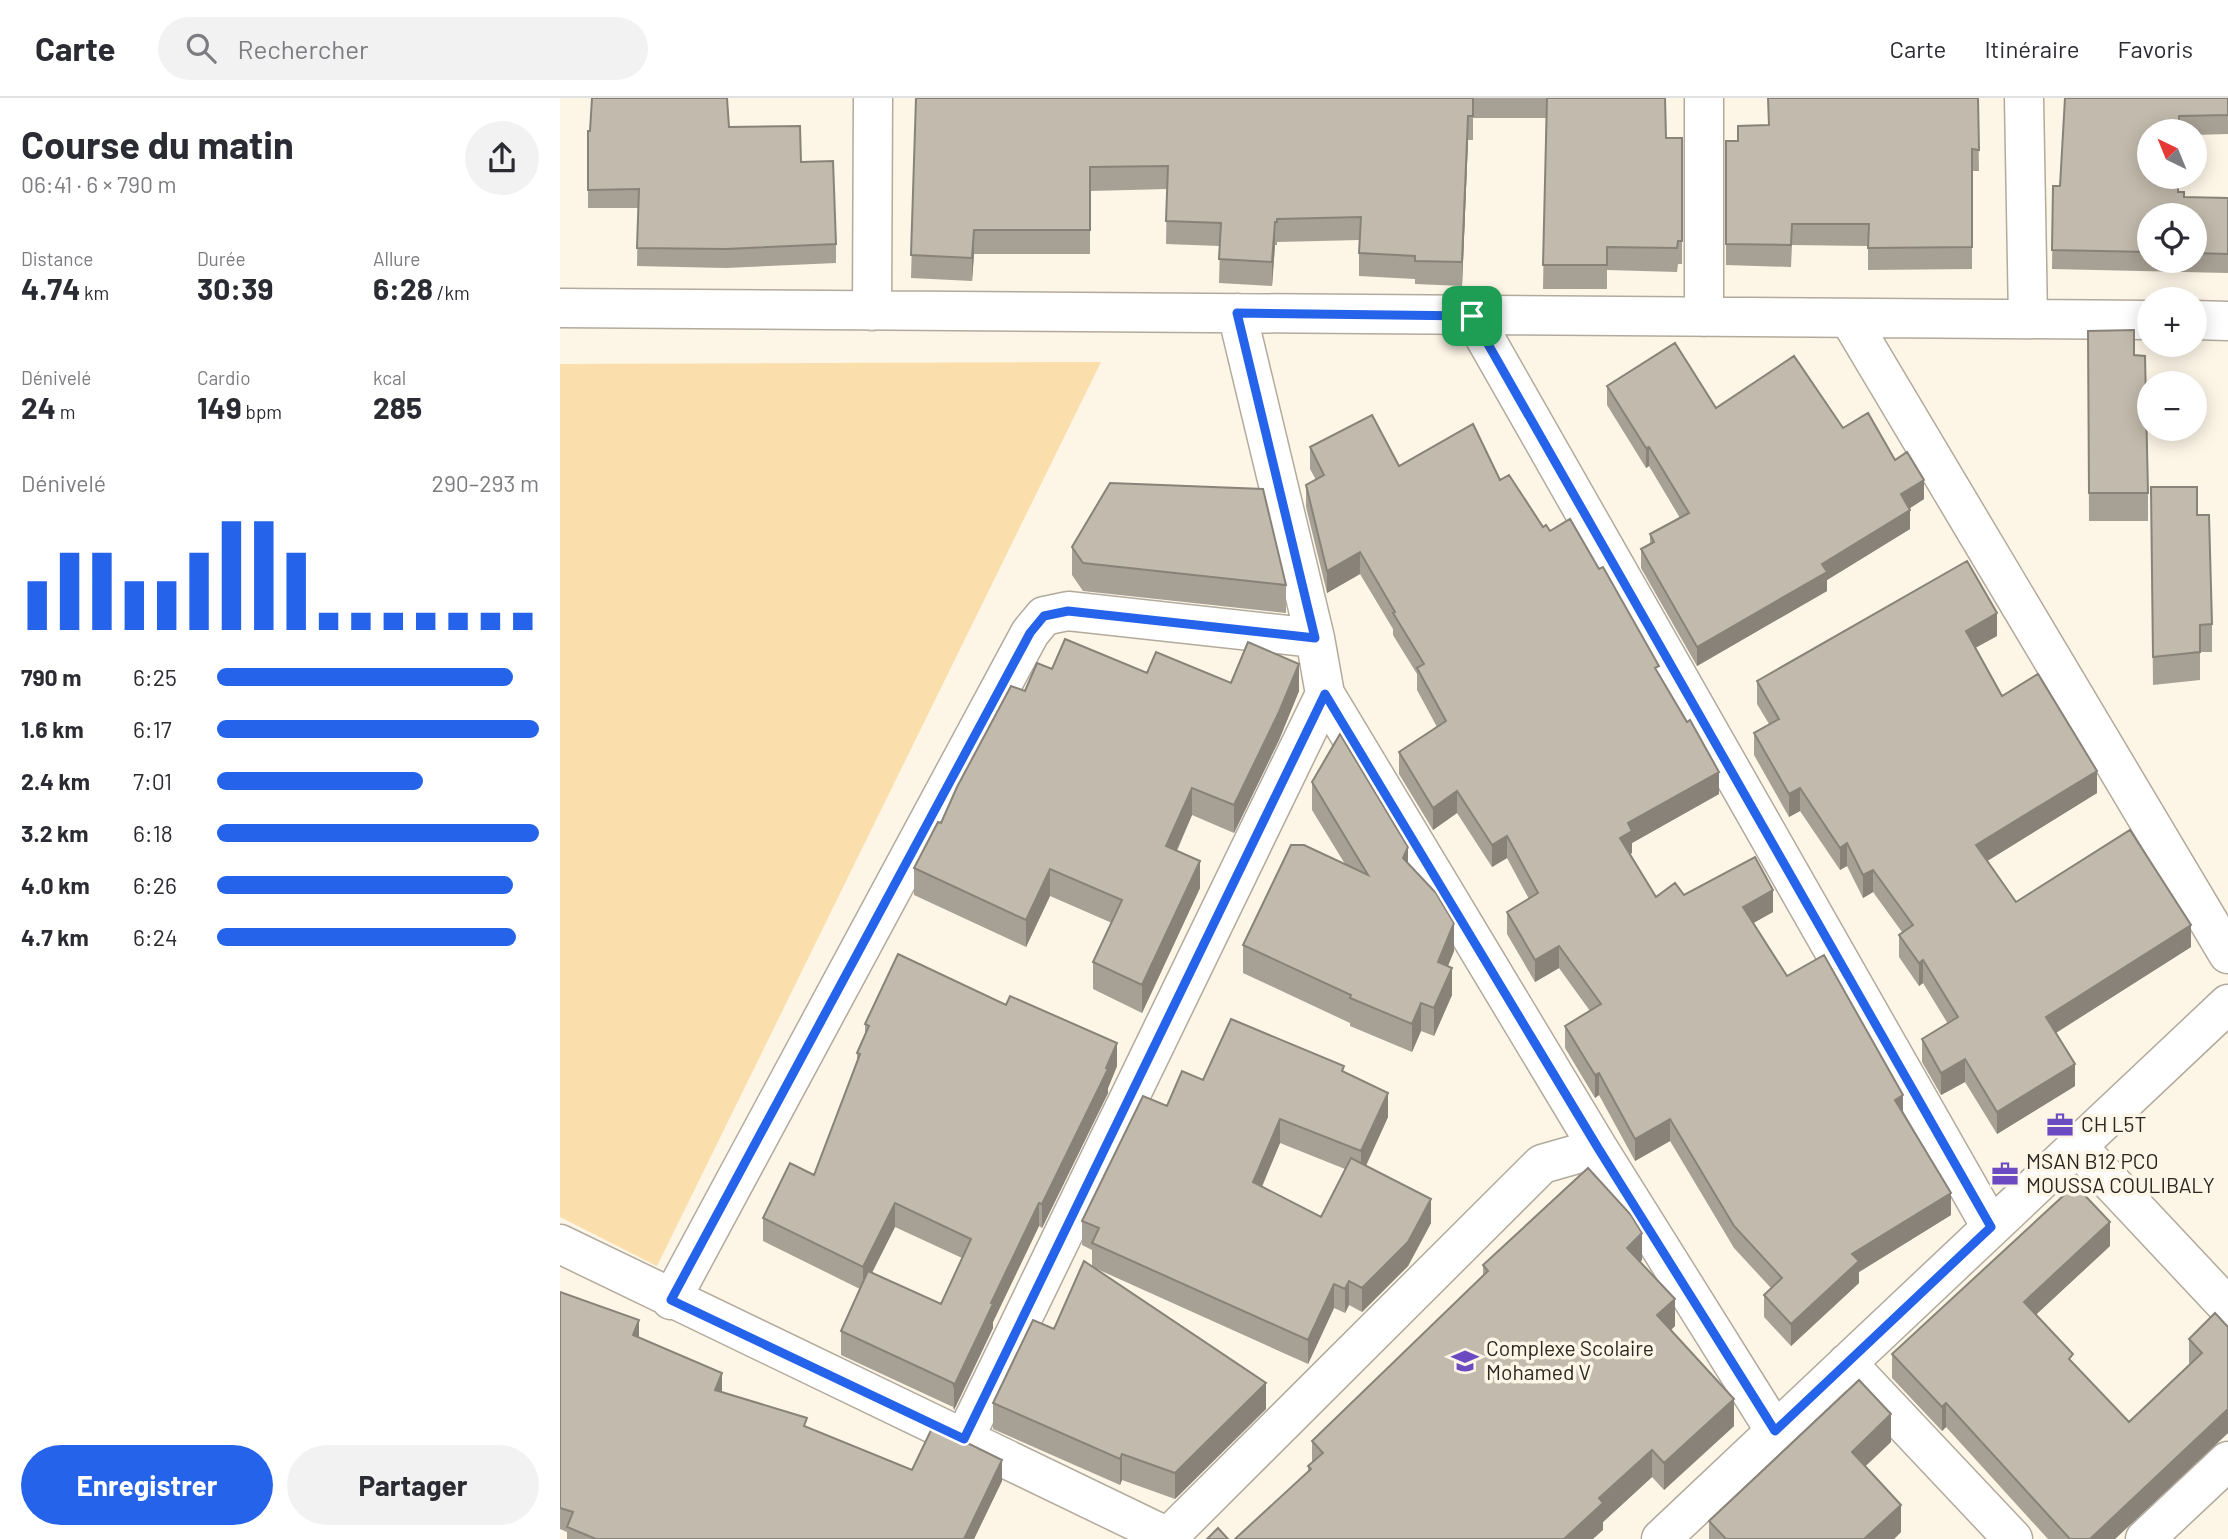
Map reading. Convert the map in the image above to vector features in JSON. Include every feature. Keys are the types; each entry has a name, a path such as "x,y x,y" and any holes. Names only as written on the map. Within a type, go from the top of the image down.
{"street":[{"path":"872,311 873,98"},
{"path":"1704,98 1704,317"},
{"path":"2024,98 2028,319"},
{"path":"560,308 2137,320"},
{"path":"1237,313 1315,638 1325,694 1598,1148 1775,1431"},
{"path":"1472,316 1991,1227"},
{"path":"1849,318 2228,954"},
{"path":"2207,320 2228,321"},
{"path":"671,1300 1030,633 1044,616 1068,611 1315,638"},
{"path":"964,1439 1325,694"},
{"path":"1661,1539 2228,1004"},
{"path":"2077,1146 2228,1307"},
{"path":"560,1244 1167,1538 1542,1164 1598,1148"},
{"path":"1847,1363 2013,1539"},
{"path":"2145,1539 2228,1461"}],"shaded area":[{"path":"1101,362 657,1266 560,1217 560,364"}],"building":[{"path":"592,98 727,98 729,127 800,126 801,162 833,161 836,244 726,249 637,248 639,189 588,190 588,131"},
{"path":"916,98 1473,98 1473,116 1468,116 1462,262 1415,261 1415,256 1359,253 1361,217 1277,219 1272,262 1219,259 1221,223 1166,221 1168,166 1090,167 1090,230 974,230 972,258 911,255"},
{"path":"1547,98 1665,98 1666,138 1682,138 1682,241 1678,241 1677,248 1607,247 1607,265 1543,265"},
{"path":"1768,98 1978,98 1979,150 1972,149 1972,247 1868,248 1869,224 1792,224 1791,245 1726,244 1726,141 1738,141 1738,126 1769,125"},
{"path":"2065,98 2228,98 2228,115 2137,119 2137,189 2178,189 2178,192 2184,192 2184,197 2228,198 2228,254 2207,253 2207,203 2137,203 2137,252 2052,250 2053,186 2060,186"},
{"path":"2134,330 2134,355 2145,357 2145,371 2137,371 2137,441 2147,441 2148,493 2089,493 2088,331"},
{"path":"1675,343 1716,408 1794,356 1843,428 1868,413 1895,460 1907,452 1924,480 1901,494 1910,510 1822,564 1827,572 1697,647 1641,549 1654,542 1650,534 1689,513 1649,447 1646,448 1607,386"},
{"path":"1372,415 1399,466 1473,424 1500,480 1509,475 1543,527 1546,525 1550,531 1570,519 1599,569 1603,567 1659,666 1655,668 1687,722 1690,720 1719,772 1628,823 1632,831 1620,838 1656,897 1675,883 1684,895 1755,857 1773,890 1743,907 1787,976 1824,955 1903,1095 1895,1100 1951,1193 1852,1254 1859,1261 1791,1324 1764,1295 1782,1278 1734,1226 1670,1119 1635,1139 1599,1073 1595,1075 1565,1026 1601,1004 1559,946 1535,960 1507,912 1538,893 1507,836 1492,845 1457,791 1433,808 1399,752 1446,721 1417,668 1424,664 1360,552 1327,571 1306,485 1324,475 1310,447"},
{"path":"1110,483 1263,489 1286,585 1083,563 1072,547"},
{"path":"2151,487 2197,487 2197,515 2209,515 2212,624 2200,625 2200,652 2153,657"},
{"path":"1967,561 1997,613 1966,631 2002,696 2038,674 2097,771 1976,845 2016,902 2130,830 2191,925 2046,1017 2075,1064 1997,1112 1965,1059 1941,1073 1922,1039 1958,1017 1923,960 1919,963 1899,935 1913,925 1873,870 1863,875 1847,843 1840,848 1800,788 1789,794 1754,733 1779,719 1757,681"},
{"path":"1065,639 1147,673 1156,652 1231,683 1248,642 1299,664 1234,805 1192,788 1166,846 1200,861 1142,985 1093,962 1122,900 1050,869 1026,920 914,868 938,822 941,823 957,787 1011,686 1025,691 1037,663 1052,669"},
{"path":"1340,734 1408,847 1403,858 1436,893 1454,923 1438,962 1452,968 1434,1008 1421,1003 1412,1024 1350,998 1351,995 1243,945 1291,845 1304,845 1368,875 1312,782"},
{"path":"898,954 1006,1005 1010,996 1117,1043 1106,1068 1108,1069 1042,1204 1039,1203 954,1386 953,1383 841,1331 868,1271 941,1304 971,1239 895,1203 863,1267 763,1218 790,1163 814,1175 860,1054 857,1053 869,1026 865,1024"},
{"path":"1231,1019 1344,1066 1342,1071 1388,1093 1361,1151 1280,1119 1253,1182 1321,1217 1351,1158 1431,1199 1408,1242 1362,1288 1349,1281 1345,1289 1334,1284 1308,1340 1092,1243 1099,1228 1082,1221 1143,1096 1167,1106 1182,1071 1203,1080"},
{"path":"1588,1168 1631,1215 1642,1233 1627,1248 1675,1299 1657,1315 1734,1399 1664,1463 1652,1450 1599,1498 1603,1503 1564,1539 1235,1539 1311,1469 1308,1466 1323,1453 1312,1441 1488,1271 1483,1265"},
{"path":"2075,1185 2110,1222 2024,1302 2073,1354 2069,1359 2129,1422 2202,1353 2189,1339 2215,1313 2228,1327 2228,1409 2090,1539 2070,1539 1946,1403 1942,1407 1892,1354"},
{"path":"1084,1261 1266,1383 1175,1473 1122,1454 1120,1459 993,1403 1033,1320 1054,1329"},
{"path":"560,1292 639,1320 633,1335 722,1373 715,1390 807,1418 804,1426 912,1470 933,1426 1002,1460 964,1539 596,1539 567,1527 573,1512 560,1508"},
{"path":"1859,1380 1891,1414 1852,1452 1901,1505 1864,1539 1726,1539 1709,1521"},
{"path":"1218,1528 1228,1539 1207,1539"}],"place":[{"name":"CH L5T","path":"2060,1125"},
{"name":"MSAN B12 PCO MOUSSA COULIBALY","path":"2005,1174"},
{"name":"Complexe Scolaire Mohamed V","path":"1465,1361"}],"route":[{"path":"1237,313 1472,316 1991,1227 1775,1431 1598,1148 1325,694 964,1439 671,1300 1030,633 1044,616 1068,611 1315,638 1237,313"}]}
